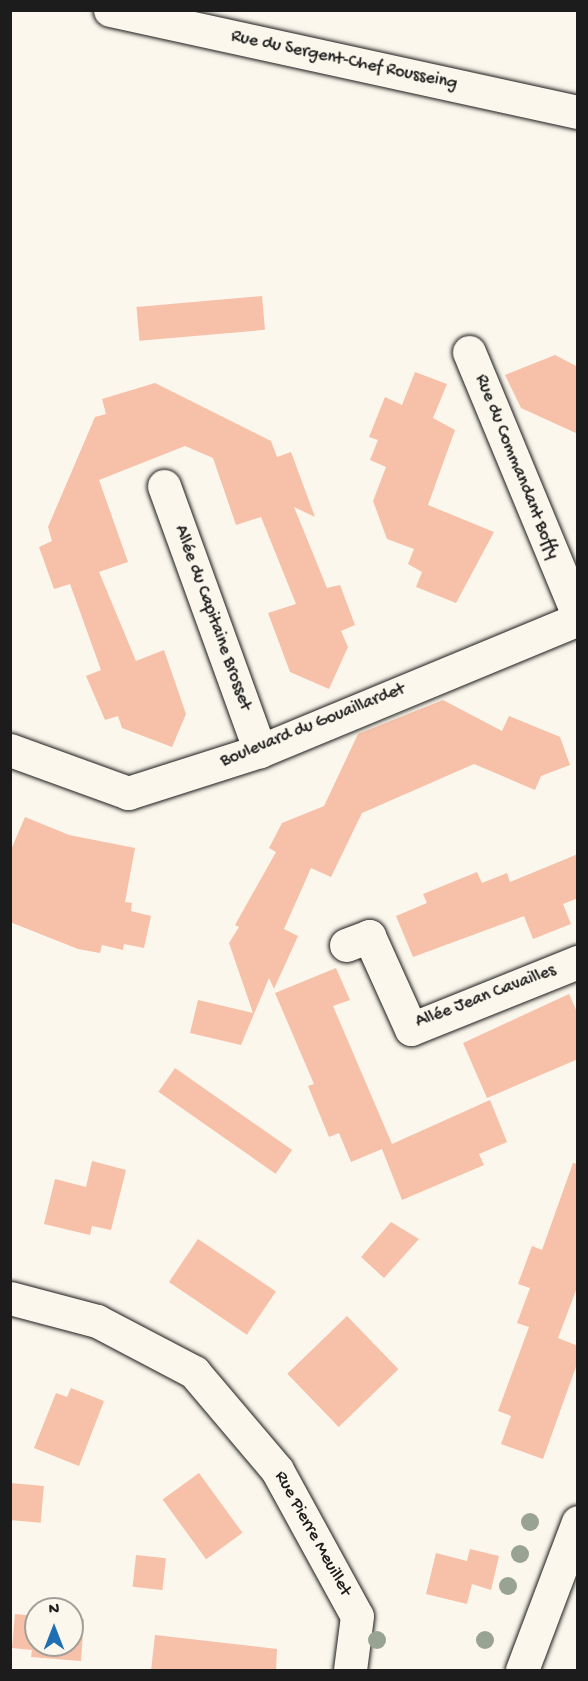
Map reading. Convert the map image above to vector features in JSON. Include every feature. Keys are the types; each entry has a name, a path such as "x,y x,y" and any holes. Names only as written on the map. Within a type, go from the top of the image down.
{"street":[{"name":"Rue du Sergent-Chef Rousseing","path":"110,10 578,112"},
{"name":"Rue du Commandant Boffy","path":"469,352 578,617"},
{"name":"Allée du Capitaine Brosset","path":"164,486 260,751"},
{"name":"Boulevard du Gouaillardet","path":"10,750 128,793 260,751 578,617"},
{"name":"Allée Jean Cavailles","path":"346,945 369,936 411,1029 578,962"},
{"name":"Rue Pierre Meuillet","path":"10,1298 98,1321 194,1372 278,1470 357,1616 350,1671"},
{"path":"522,1671 578,1522"}],"building":[{"path":"262,296 265,330 139,341 136,307"},
{"path":"555,355 578,367 578,434 521,408 505,375"},
{"path":"415,372 447,384 433,418 455,430 428,505 494,532 456,603 416,587 422,572 408,564 414,549 387,539 373,501 386,467 370,460 378,440 369,437 385,397 402,405"},
{"path":"155,383 271,441 277,457 291,452 315,517 294,507 327,588 340,585 355,625 341,631 348,647 329,689 290,672 268,613 296,604 261,517 236,525 213,458 185,446 99,480 128,562 99,572 136,661 164,650 186,714 172,747 122,728 118,716 105,720 86,676 101,670 70,584 54,589 39,547 52,541 48,527 95,417 106,414 102,399"},
{"path":"443,700 502,731 509,716 560,737 570,765 541,776 535,790 474,764 362,813 331,877 311,868 284,929 298,936 274,989 269,978 241,1045 190,1033 198,1000 253,1013 229,943 239,927 235,925 276,852 269,848 282,823 324,806 358,734"},
{"path":"25,817 69,835 135,848 125,902 132,903 131,911 151,916 144,948 124,944 123,950 102,945 100,953 78,949 10,922 10,852"},
{"path":"578,854 578,898 563,904 571,924 533,939 524,916 413,957 396,916 427,903 423,894 477,872 482,883 507,873 510,882"},
{"path":"336,968 350,1000 333,1006 392,1144 490,1100 507,1142 479,1154 484,1165 402,1200 382,1149 351,1162 339,1133 329,1137 308,1086 314,1084 275,993"},
{"path":"569,994 578,1014 578,1059 487,1098 463,1043"},
{"path":"175,1068 292,1150 276,1174 158,1092"},
{"path":"92,1161 126,1170 111,1230 92,1226 90,1235 44,1224 55,1179 86,1187"},
{"path":"573,1163 578,1164 578,1285 558,1338 578,1346 578,1361 543,1459 501,1444 511,1416 498,1411 529,1327 517,1323 530,1288 518,1284 532,1246 542,1250"},
{"path":"391,1222 419,1239 384,1278 361,1257"},
{"path":"198,1239 276,1292 247,1335 169,1282"},
{"path":"347,1316 398,1369 339,1427 287,1374"},
{"path":"71,1388 104,1401 79,1466 34,1448 56,1393 67,1397"},
{"path":"199,1473 242,1533 206,1559 163,1499"},
{"path":"10,1483 44,1486 41,1523 10,1520"},
{"path":"470,1549 499,1556 491,1590 472,1584 467,1604 426,1594 436,1553 467,1561"},
{"path":"136,1555 166,1558 162,1590 133,1587"},
{"path":"15,1614 24,1615 24,1649 12,1648"},
{"path":"155,1635 277,1649 276,1671 151,1671"},
{"path":"31,1657 81,1657 81,1661"}]}
